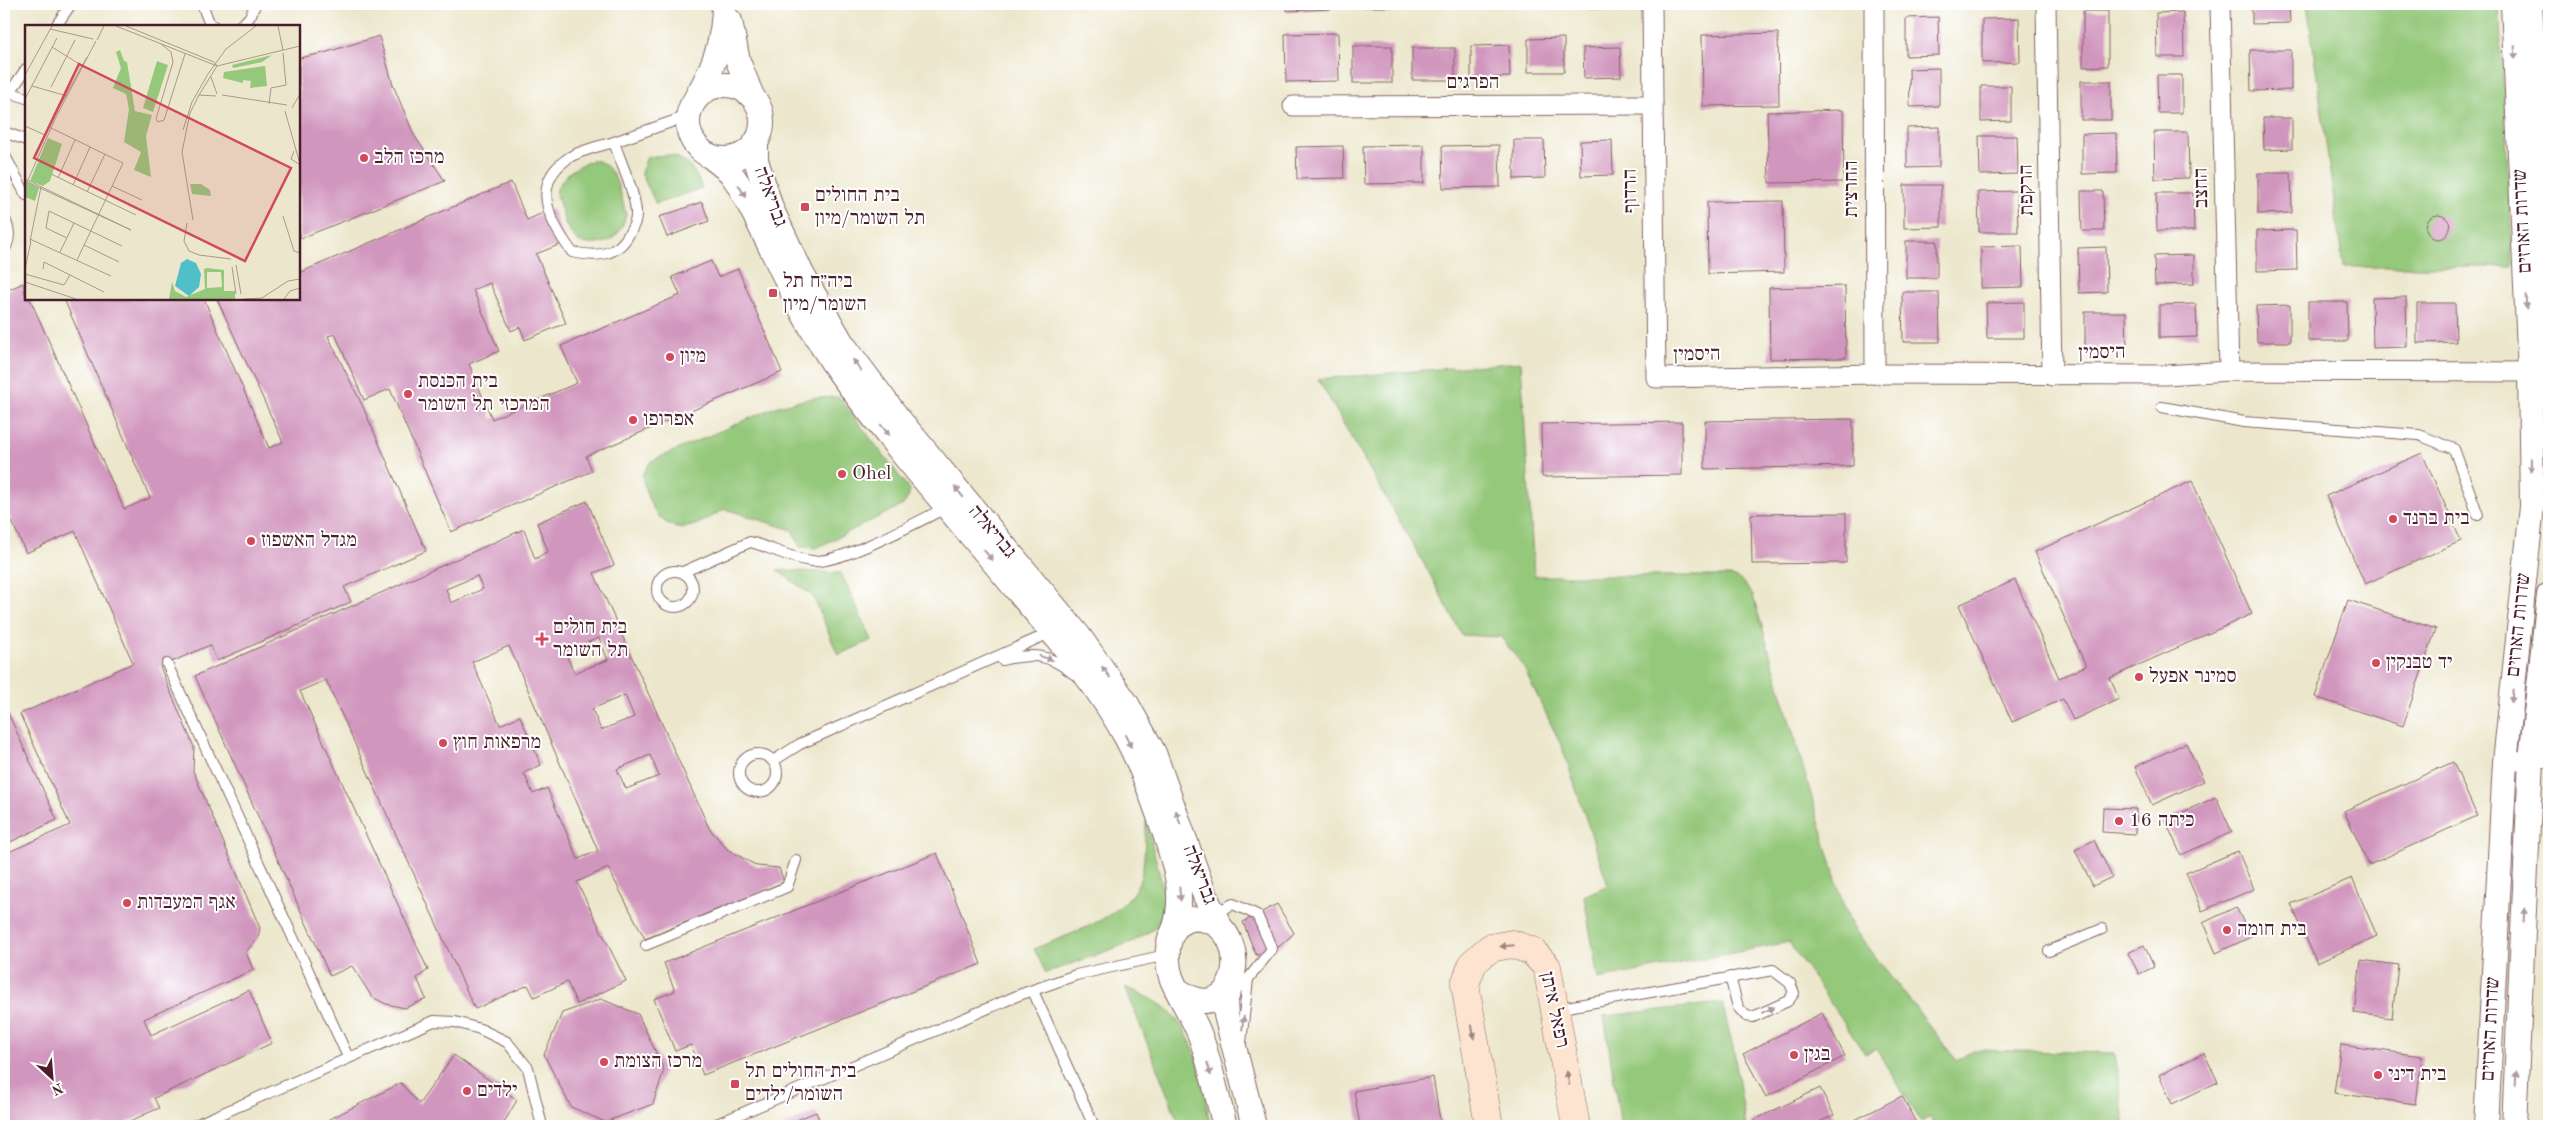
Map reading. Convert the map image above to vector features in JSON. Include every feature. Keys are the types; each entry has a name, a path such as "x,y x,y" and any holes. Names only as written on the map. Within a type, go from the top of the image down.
{"main road":[{"name":"רפאל איתן","path":"1489,1126 1465,984 1473,962 1490,948 1512,944 1532,951 1547,967 1576,1126"}],"street":[{"path":"725,4 738,61 752,96 759,106 762,118 761,131 756,142 747,152 735,157 722,159 710,156 700,149 692,139 688,128 690,110 710,74 719,53 724,29 725,4"},
{"name":"הרדוף","path":"1652,4 1656,378"},
{"name":"החרצית","path":"1874,4 1875,374"},
{"name":"הרקפת","path":"2046,4 2052,376"},
{"name":"החצב","path":"2220,4 2229,371"},
{"name":"שדרות הארזים","path":"2513,4 2539,372 2549,398"},
{"name":"שדרות הארזים","path":"2486,1126 2505,762 2532,506 2539,372 2549,282 2530,4"},
{"path":"690,110 700,95 720,85 732,85 752,96"},
{"name":"הפרגים","path":"1293,106 1653,105"},
{"name":"גבריאלה","path":"756,142 756,160 771,208 802,274 842,343 1060,627 1137,760 1174,860 1180,898 1180,911 1174,930"},
{"name":"גבריאלה","path":"710,156 730,172 737,182 811,328 839,372 947,506 1115,684 1142,729 1168,787 1190,854 1218,920"},
{"name":"היסמין","path":"1656,378 1875,374 2165,375 2229,371 2539,372"},
{"name":"שדרות הארזים","path":"2514,1126 2540,758 2549,595"},
{"path":"2505,762 2540,758"},
{"path":"1225,1126 1202,1038 1168,967 1167,943 1174,930 1190,919 1199,918 1215,922 1218,920 1232,945 1234,956 1231,985 1226,1002 1226,1015 1254,1126"},
{"path":"1179,991 1190,999 1205,1002 1216,999 1225,993 1231,985"}],"lane":[{"path":"57,25 71,4"},
{"path":"202,4 210,25"},
{"path":"241,25 251,15 255,4"},
{"path":"4,101 25,70"},
{"path":"10,92 25,98"},
{"path":"614,142 633,197 636,215 634,226 625,243 608,254 591,256 572,252 556,231 544,192 552,173 571,157 614,142 690,110"},
{"path":"4,132 25,140"},
{"path":"4,154 25,193"},
{"path":"4,217 10,230 9,242 4,251"},
{"path":"2162,406 2244,422 2419,435 2454,449 2478,515"},
{"path":"682,572 750,542 804,560 815,561 833,557 901,530 947,506"},
{"path":"773,761 800,744 981,665 1060,627"},
{"path":"981,665 1028,655 1043,656 1063,665 1100,694"},
{"path":"167,664 348,1057"},
{"path":"646,945 787,886 796,860"},
{"path":"1218,920 1233,904 1257,915 1272,949 1248,979 1240,1050 1244,1089"},
{"path":"2050,951 2102,929"},
{"path":"712,1126 1033,990 1076,975 1166,955"},
{"path":"1556,1009 1730,977 1773,970 1790,983 1794,993 1788,1001 1753,1017 1746,1016 1738,1007 1730,977"},
{"path":"1033,990 1094,1126"},
{"path":"194,1126 434,1021 455,1022 480,1029 507,1042 528,1068 542,1126"}],"green space":[{"path":"2307,4 2499,4 2513,267 2343,267"},
{"path":"669,155 681,159 690,167 697,176 702,188 656,204 641,173 647,157"},
{"path":"593,160 601,162 612,173 626,215 615,237 602,243 587,244 578,242 566,226 556,192 562,180 570,172"},
{"path":"1521,362 1534,576 1730,576 1743,583 1753,596 1844,907 1854,929 1957,1061 1973,1050 2114,1053 2126,1126 1935,1126 1930,1117 1921,1122 1876,1049 1865,1054 1789,942 1598,979 1584,896 1608,885 1562,747 1523,666 1501,637 1462,635 1428,571 1318,379"},
{"path":"839,397 909,489 909,496 903,505 816,548 800,547 792,530 725,509 702,522 678,527 670,525 663,520 652,507 642,475 651,461 778,406 812,398"},
{"path":"777,570 841,573 872,640 838,655 813,596"},
{"path":"1146,821 1167,904 1157,927 1134,941 1046,973 1034,949 1094,924 1108,916 1132,895 1139,882 1143,868"},
{"path":"1125,987 1162,1005 1181,1025 1199,1067 1210,1126 1180,1126"},
{"path":"1722,1003 1734,1051 1746,1126 1621,1126 1604,1016"}],"building":[{"path":"1287,4 1331,4 1331,9 1287,11"},
{"path":"1354,4 1393,4 1393,7 1354,7"},
{"path":"1589,4 1626,4 1626,8 1589,9"},
{"path":"2252,4 2289,4 2290,23 2252,24"},
{"path":"2083,11 2108,11 2108,66 2083,67"},
{"path":"2183,12 2184,57 2157,57 2156,13"},
{"path":"1938,17 1939,55 1906,56 1906,18"},
{"path":"2019,18 2020,62 1982,63 1982,19"},
{"path":"1338,33 1339,81 1286,82 1285,34"},
{"path":"1778,33 1779,105 1703,106 1702,35"},
{"name":"מרכז הלב","path":"379,36 393,85 414,135 445,181 301,238 300,58 324,53"},
{"path":"1564,38 1564,72 1528,72 1528,39"},
{"path":"1509,45 1510,77 1471,78 1471,46"},
{"path":"1353,46 1392,46 1392,83 1353,83"},
{"path":"1620,47 1621,77 1584,78 1583,48"},
{"path":"1412,48 1455,48 1455,80 1412,80"},
{"path":"2250,50 2291,50 2291,90 2251,91"},
{"path":"1939,68 1939,106 1910,107 1909,69"},
{"path":"2157,75 2182,75 2182,113 2158,113"},
{"path":"2081,81 2111,81 2111,120 2081,120"},
{"path":"1981,86 2011,86 2011,121 1981,122"},
{"path":"1843,110 1844,182 1769,183 1767,112"},
{"path":"2263,118 2292,118 2292,149 2264,150"},
{"path":"1939,127 1939,167 1907,168 1907,128"},
{"path":"2154,132 2188,132 2189,178 2155,179"},
{"path":"2116,133 2117,173 2082,174 2082,134"},
{"path":"1979,136 2017,136 2018,174 1980,175"},
{"path":"1514,140 1544,140 1545,178 1514,179"},
{"path":"1612,140 1613,175 1581,176 1580,141"},
{"path":"1424,145 1424,183 1364,184 1363,146"},
{"path":"1499,145 1500,187 1443,188 1442,146"},
{"path":"1343,146 1344,178 1297,179 1296,147"},
{"path":"2258,173 2291,173 2292,213 2258,214"},
{"path":"511,182 527,220 552,209 566,242 536,254 566,323 525,340 520,327 511,331 490,283 473,290 499,351 469,364 492,419 577,383 561,346 680,295 672,277 711,261 718,277 738,269 782,372 586,456 592,471 451,532 390,389 364,400 335,334 328,336 363,407 426,551 344,587 351,602 217,661 210,645 160,667 194,747 193,771 260,928 258,938 246,952 253,970 144,1019 151,1035 249,990 272,1043 154,1098 159,1108 119,1126 4,1126 4,854 70,825 20,714 133,663 75,531 26,553 4,504 4,292 23,283 25,300 30,300 124,509 150,498 64,300 204,300 269,448 283,442 217,300 300,300 300,273"},
{"path":"1904,185 1941,185 1941,227 1904,228"},
{"path":"2017,191 2018,232 1979,232 1978,192"},
{"path":"2081,191 2103,191 2104,231 2082,231"},
{"path":"2156,193 2193,193 2194,231 2157,231"},
{"path":"1783,201 1784,272 1708,274 1707,202"},
{"path":"702,202 709,221 667,237 659,217"},
{"path":"2438,215 2446,219 2450,227 2446,235 2438,239 2430,235 2426,227 2430,219"},
{"path":"2296,230 2297,270 2257,271 2257,231"},
{"path":"1906,241 1937,241 1937,278 1906,278"},
{"path":"2022,246 2023,287 1981,288 1981,247"},
{"path":"2106,247 2107,292 2079,293 2078,248"},
{"path":"2194,255 2194,284 2155,285 2154,256"},
{"path":"1845,286 1846,358 1770,359 1769,288"},
{"path":"1902,292 1939,292 1940,342 1903,342"},
{"path":"2406,297 2407,347 2373,348 2372,298"},
{"path":"2024,302 2024,338 1987,338 1986,303"},
{"path":"2308,302 2347,302 2348,341 2308,341"},
{"path":"2417,303 2455,303 2456,342 2417,343"},
{"path":"2196,304 2197,337 2159,338 2159,305"},
{"path":"2290,305 2290,342 2257,342 2256,306"},
{"path":"2085,312 2126,312 2127,346 2085,347"},
{"path":"1853,419 1853,466 1705,469 1705,421"},
{"path":"1682,422 1682,475 1542,477 1541,424"},
{"name":"בית ברנד","path":"2422,453 2461,541 2365,584 2326,496"},
{"path":"2192,481 2252,614 2110,678 2119,699 2073,720 2063,699 2012,722 1959,605 2015,580 2059,678 2086,666 2035,552"},
{"name":"מרפאות חוץ","path":"587,501 614,565 594,573 709,828 727,849 757,866 779,868 784,882 645,939 608,868 577,882 626,981 577,1004 567,982 534,997 528,985 475,1009 326,680 300,691 428,970 417,978 426,999 405,1008 386,1004 372,997 352,966 330,976 195,676 524,529 535,559 548,551 537,523","holes":["477,576 483,589 451,603 446,589","599,638 608,660 574,673 565,651","509,646 598,851 578,859 547,788 533,794 524,773 541,765 520,716 500,725 472,662","625,695 634,717 601,730 592,709","650,755 659,776 626,789 617,769"]},
{"path":"1846,513 1846,563 1752,564 1751,514"},
{"name":"יד טבנקין","path":"2348,600 2436,629 2403,726 2315,697"},
{"path":"7,711 57,820 4,845 4,712"},
{"path":"2186,743 2204,781 2152,805 2135,767"},
{"path":"2453,762 2477,816 2369,865 2344,811"},
{"path":"2216,797 2232,832 2181,855 2165,820"},
{"name":"כיתה 16","path":"2103,808 2136,809 2135,834 2102,832"},
{"path":"2094,840 2112,877 2093,886 2075,850"},
{"path":"2238,851 2254,889 2202,911 2186,873"},
{"path":"937,853 981,964 703,1075 691,1045 675,1051 654,999 675,991 664,963"},
{"path":"2352,878 2377,936 2317,963 2291,904"},
{"path":"1277,904 1294,933 1280,946 1256,955 1243,922"},
{"name":"בית חומה","path":"2236,907 2251,937 2216,953 2203,923"},
{"path":"2144,945 2154,967 2139,974 2128,953"},
{"path":"2361,960 2398,965 2392,1018 2354,1013"},
{"name":"מרכז הצומת","path":"601,999 638,1014 664,1070 653,1104 605,1122 571,1107 544,1055 562,1013"},
{"name":"בגין","path":"1822,1013 1845,1056 1766,1097 1743,1054"},
{"name":"בית דיני","path":"2341,1045 2422,1056 2416,1104 2334,1093"},
{"path":"2204,1053 2218,1082 2172,1104 2159,1075"},
{"name":"ילדים","path":"454,1055 517,1100 502,1126 331,1126 330,1119 401,1083 419,1104"},
{"path":"1433,1077 1441,1126 1360,1126 1354,1091"},
{"name":"בגין","path":"1820,1088 1834,1115 1811,1126 1752,1126 1750,1122"},
{"name":"בגין","path":"1902,1096 1916,1123 1910,1126 1856,1126 1853,1121"},
{"path":"816,1112 822,1126 782,1126"}],"place":[{"name":"מרכז הלב","path":"364,158"},
{"name":"בית החולים תל השומר/מיון","path":"805,207"},
{"name":"ביה״ח תל השומר/מיון","path":"773,293"},
{"name":"מיון","path":"670,357"},
{"name":"בית הכנסת המרכזי תל השומר","path":"408,394"},
{"name":"אפרופו","path":"633,420"},
{"name":"Ohel","path":"842,474"},
{"name":"בית ברנד","path":"2393,519"},
{"name":"מגדל האשפוז","path":"251,541"},
{"name":"בית חולים תל השומר","path":"542,639"},
{"name":"יד טבנקין","path":"2376,663"},
{"name":"סמינר אפעל","path":"2139,677"},
{"name":"מרפאות חוץ","path":"443,743"},
{"name":"כיתה 16","path":"2119,821"},
{"name":"אגף המעבדות","path":"127,903"},
{"name":"בית חומה","path":"2227,930"},
{"name":"בגין","path":"1794,1055"},
{"name":"מרכז הצומת","path":"604,1062"},
{"name":"בית דיני","path":"2378,1075"},
{"name":"בית החולים תל השומר/ילדים","path":"735,1084"},
{"name":"ילדים","path":"467,1091"}]}
